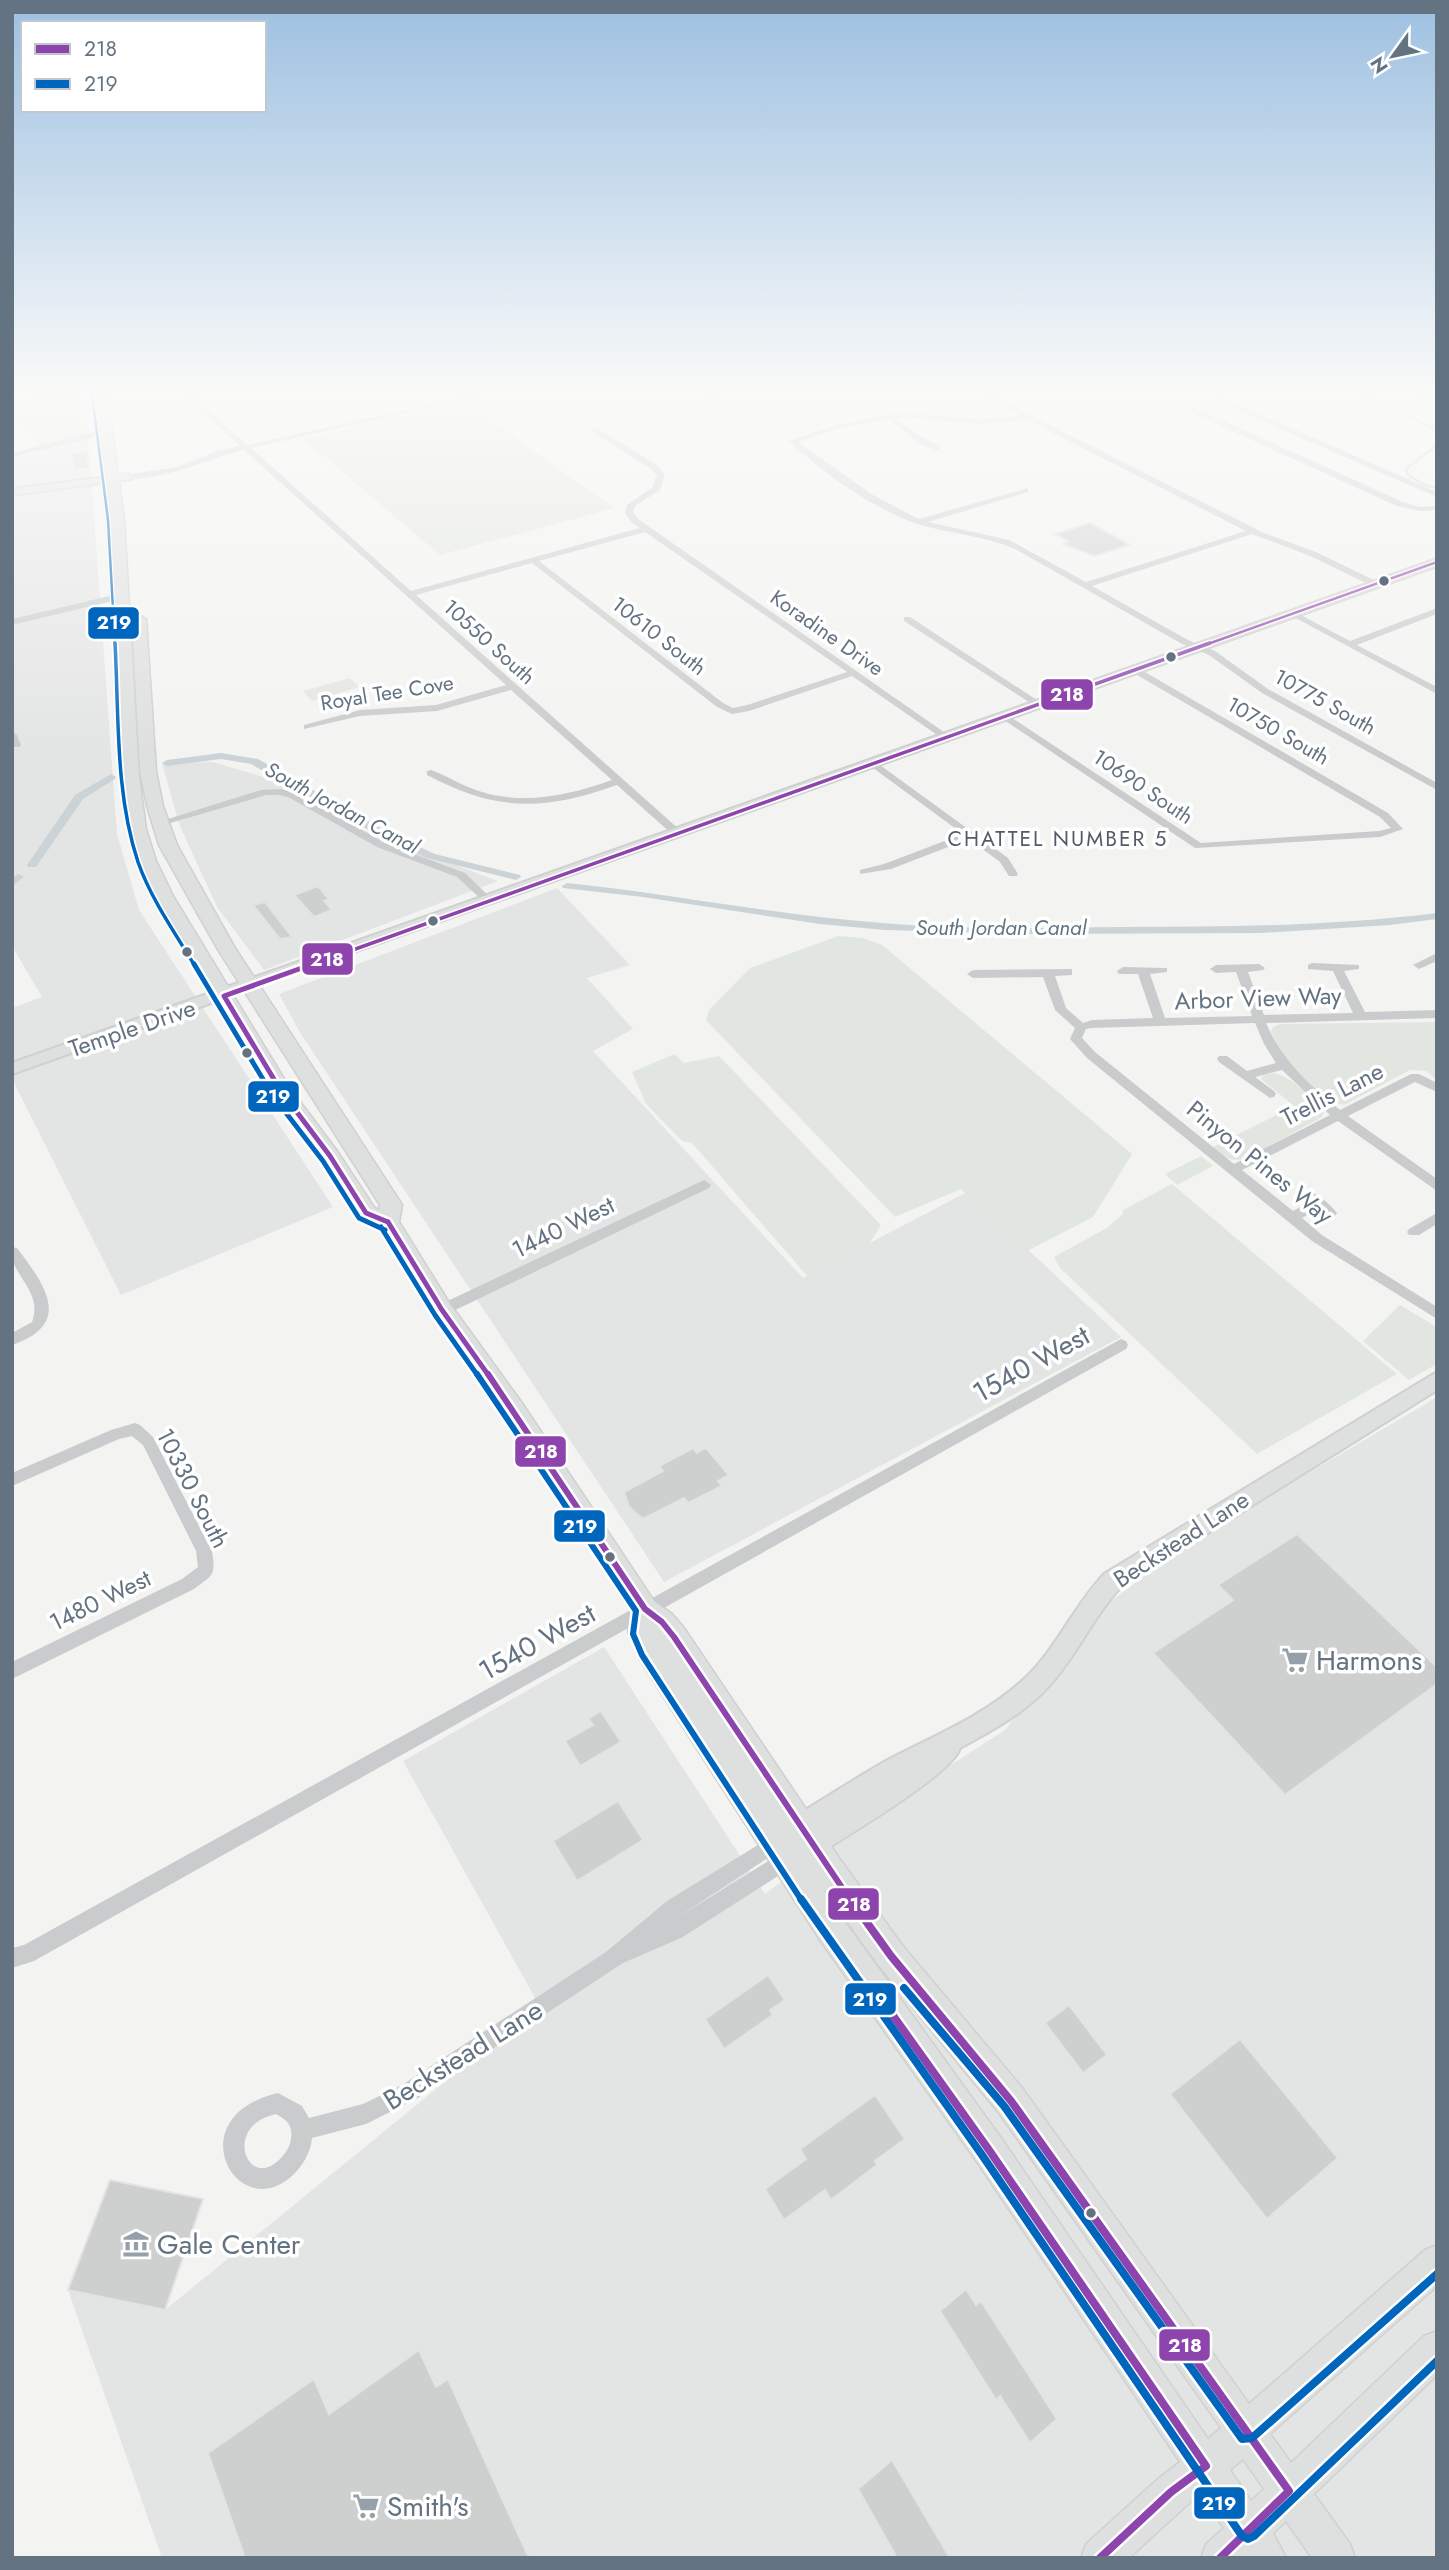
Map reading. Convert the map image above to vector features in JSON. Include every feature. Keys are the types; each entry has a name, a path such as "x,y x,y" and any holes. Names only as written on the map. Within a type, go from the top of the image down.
{"main road":[{"path":"116,513 134,803 148,861 164,896 281,1091 330,1156 366,1213 388,1222 442,1310 513,1410 645,1609 668,1629 793,1844 861,1972 982,2140 1258,2544"},
{"path":"120,554 135,552"},
{"path":"138,606 148,771 160,822 176,862 251,987 391,1205 388,1222"},
{"path":"645,1609 642,1632 650,1651 793,1844 1012,2101 1336,2558"},
{"path":"1100,2558 1171,2492 1206,2466 1437,2262"},
{"path":"1220,2558 1258,2544 1289,2491 1437,2349"}],"street":[{"name":"10550 South","path":"317,513 677,833"},
{"name":"Koradine Drive","path":"630,513 631,517 647,529 946,737"},
{"name":"10775 South","path":"897,513 919,522 1005,541 1224,660 1265,691 1437,787"},
{"path":"919,522 949,513"},
{"path":"1216,513 1252,531 1313,554 1375,584"},
{"path":"409,594 647,529"},
{"path":"1085,585 1252,531"},
{"name":"10610 South","path":"533,560 720,705 732,711 749,708 853,673"},
{"path":"251,987 1437,562"},
{"path":"12,622 122,596"},
{"path":"1349,645 1437,611"},
{"path":"1292,614 1437,691"},
{"path":"907,619 1038,704"},
{"name":"10750 South","path":"1135,670 1384,816 1398,829"},
{"name":"Royal Tee Cove","path":"307,727 360,713 438,708 513,686"},
{"name":"10690 South","path":"1003,716 1199,846 1380,834 1398,829"},
{"path":"873,763 1004,860 1013,874"},
{"path":"431,773 473,794 516,803 567,799 619,782"},
{"path":"160,822 265,792 281,792 297,798 381,845 461,875 488,900"},
{"path":"864,872 887,867 970,835"},
{"path":"1419,965 1436,957"},
{"path":"1312,967 1355,967"},
{"path":"1338,967 1361,1016"},
{"path":"1216,969 1259,968"},
{"path":"1241,969 1270,1044 1284,1065 1340,1115 1437,1186"},
{"path":"1123,971 1163,970"},
{"path":"1143,971 1160,1021"},
{"path":"973,974 1068,972"},
{"path":"1048,973 1060,1010 1081,1027"},
{"name":"Temple Drive","path":"12,1069 251,987"},
{"name":"Arbor View Way","path":"1081,1027 1092,1024 1160,1021 1437,1014"},
{"name":"Pinyon Pines Way","path":"1081,1027 1076,1040 1091,1055 1291,1218 1317,1238 1437,1314"},
{"path":"1223,1059 1269,1094"},
{"path":"1247,1075 1284,1065"},
{"name":"Trellis Lane","path":"1232,1170 1415,1077 1437,1088"},
{"name":"1440 West","path":"442,1310 704,1185"},
{"path":"1291,1218 1312,1199 1330,1213"},
{"path":"1414,1232 1437,1218"},
{"path":"12,1252 35,1283 42,1312 38,1325 12,1340"},
{"name":"1540 West","path":"12,1958 40,1947 1121,1345"},
{"name":"Beckstead Lane","path":"303,2130 366,2114 409,2092 613,1959 674,1931 793,1844 915,1777 961,1735 1029,1690 1047,1672 1087,1608 1112,1581 1437,1380"},
{"name":"10330 South","path":"12,1480 116,1434 135,1429 148,1441 204,1551 207,1570"},
{"name":"1480 West","path":"12,1671 188,1584 207,1570"}],"shaded area":[{"path":"12,513 94,513 117,834 139,910 333,1207 121,1295 12,1079 12,1008 42,997 12,946"},
{"path":"391,513 596,513 440,555"},
{"path":"350,678 359,687 312,701 303,691"},
{"path":"213,762 280,782 351,826 498,881 264,970 217,907 179,824 162,763"},
{"path":"557,888 630,965 587,978 633,1029 593,1051 803,1278 967,1192 1121,1337 664,1582 299,1031 279,994"},
{"path":"838,936 863,938 882,945 1132,1154 1093,1217 1027,1251 961,1189 895,1217 706,1020 709,1010 750,968"},
{"path":"1437,1022 1437,1080 1426,1071 1410,1070 1344,1105 1321,1094 1300,1076 1271,1032 1273,1027 1280,1024"},
{"path":"675,1054 684,1063 719,1056 881,1225 866,1249 808,1277 692,1143 682,1141 646,1104 632,1072"},
{"path":"1274,1073 1287,1078 1309,1095 1324,1112 1322,1117 1246,1159 1227,1158 1211,1148 1294,1106 1261,1079 1263,1075"},
{"path":"1201,1156 1213,1166 1177,1185 1165,1174"},
{"path":"1172,1184 1397,1374 1257,1454 1060,1268 1054,1257 1107,1228 1123,1214 1123,1210"},
{"path":"1400,1305 1437,1327 1437,1364 1409,1380 1363,1341"},
{"path":"1437,1397 1437,2558 162,2558 68,2290 165,2310 539,2005 403,1761 604,1647 765,1894 844,1834 1005,1730 1097,1612 1180,1549"}],"building":[{"path":"1090,523 1130,545 1094,556 1063,544 1069,542 1055,534"},
{"path":"318,886 329,899 324,901 332,910 314,917 294,895"},
{"path":"265,902 292,937 280,939 253,905"},
{"path":"693,1448 697,1453 706,1448 729,1475 718,1481 722,1486 688,1503 684,1498 643,1519 629,1507 624,1492 663,1471 659,1466"},
{"name":"Harmons","path":"1297,1534 1437,1667 1437,1684 1285,1795 1153,1653 1233,1600 1218,1585"},
{"path":"601,1711 621,1742 580,1766 565,1741 593,1725 588,1719"},
{"path":"618,1801 643,1840 577,1881 553,1841"},
{"path":"768,1975 785,2000 770,2010 773,2015 724,2049 705,2019"},
{"path":"1069,2005 1107,2055 1083,2073 1045,2023"},
{"path":"1240,2039 1338,2158 1267,2219 1170,2094"},
{"path":"875,2095 905,2139 875,2161 877,2165 831,2200 825,2190 784,2220 765,2189 806,2159 800,2149"},
{"name":"Gale Center","path":"110,2180 203,2199 165,2310 68,2290"},
{"path":"966,2289 976,2305 981,2301 1057,2419 1030,2443 1000,2396 996,2400 940,2311"},
{"name":"Smith's","path":"419,2350 436,2387 448,2379 529,2558 245,2558 208,2453 314,2379 329,2414"},
{"path":"892,2460 950,2558 897,2558 858,2489"}],"waterway":[{"name":"South Jordan Canal","path":"167,763 221,756 254,761 387,836 431,856 516,877"},
{"name":"South Jordan Canal","path":"32,865 79,797 111,777"},
{"name":"South Jordan Canal","path":"12,883 19,877"},
{"name":"South Jordan Canal","path":"567,886 643,894 820,921 885,927 1032,931 1261,930 1390,922 1437,916"}],"transit line":[{"name":"219","path":"107,513 122,778 129,830 139,864 156,901 273,1096 323,1161 359,1218 385,1230"},
{"name":"218","path":"388,1222 366,1213 330,1156 281,1091 224,996 1437,562"},
{"name":"218","path":"388,1222 442,1310 513,1410 645,1609 662,1622 674,1637 828,1869 891,1956 1011,2101 1289,2491 1220,2558"},
{"name":"219","path":"381,1227 435,1315 506,1415 636,1611 633,1634 642,1655 824,1934 982,2155 1242,2536 1248,2539 1254,2536 1437,2361"},
{"name":"219","path":"904,1988 1004,2106 1242,2439 1252,2438 1437,2274"},
{"name":"218","path":"884,2003 989,2150 1206,2466 1171,2492 1100,2558"}],"place":[{"name":"Harmons","path":"1295,1660"},
{"name":"Gale Center","path":"136,2244"},
{"name":"Smith's","path":"366,2506"}],"district":[{"name":"CHATTEL NUMBER 5","path":"1058,839"}]}
